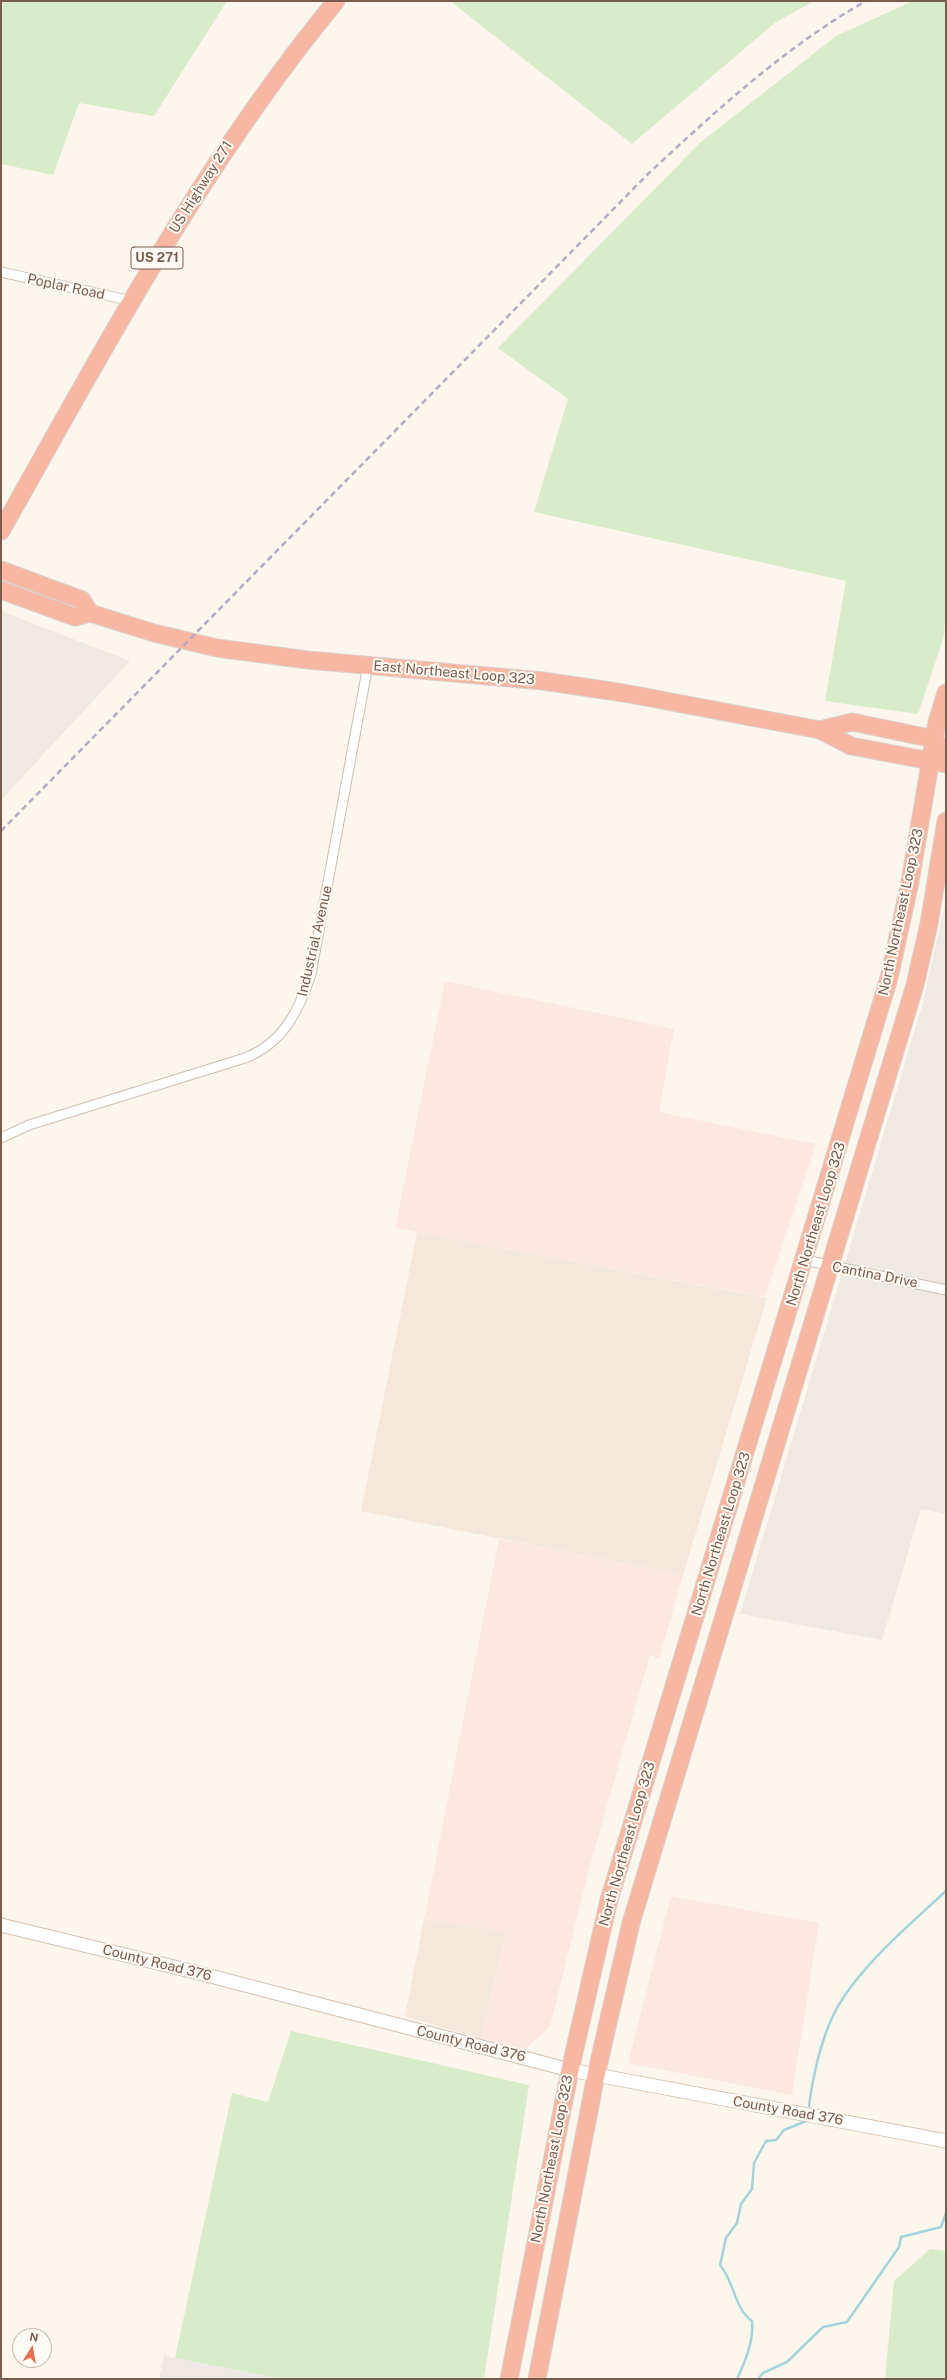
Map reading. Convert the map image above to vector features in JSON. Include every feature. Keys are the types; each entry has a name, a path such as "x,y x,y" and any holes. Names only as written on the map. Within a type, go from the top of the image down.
{"highway":[{"name":"US Highway 271","path":"1,531 132,301 187,208 241,125 272,82 336,1"},
{"path":"1,570 82,600 90,613"},
{"name":"East Northeast Loop 323","path":"1,590 76,617 90,613 154,633 217,648 275,656 556,683 624,693 820,730 851,746 938,763"},
{"name":"North Northeast Loop 323","path":"510,2379 570,2070 609,1900 658,1735 778,1349 889,978 938,763 934,739 946,693"},
{"name":"East Northeast Loop 323","path":"820,730 852,722 934,739"},
{"path":"934,739 946,754"},
{"name":"North Northeast Loop 323","path":"538,2379 596,2075 631,1923 684,1743 831,1266 915,985 929,924 946,821"},
{"path":"889,978 915,985"},
{"path":"778,1349 803,1357"},
{"path":"658,1735 684,1743"}],"street":[{"name":"Poplar Road","path":"1,272 132,301"},
{"name":"Industrial Avenue","path":"1,1138 29,1124 250,1056 265,1048 282,1033 299,1007 311,974 368,665"},
{"name":"Cantina Drive","path":"805,1260 946,1290"},
{"name":"County Road 376","path":"1,1925 208,1975 570,2070 946,2141"}],"shaded area":[{"path":"1,611 130,661 1,800"},
{"path":"946,900 946,1514 921,1509 882,1640 740,1614 922,1006"},
{"path":"445,981 674,1029 659,1112 816,1144 765,1297 395,1228"},
{"path":"417,1232 767,1298 683,1575 361,1511"},
{"path":"499,1539 683,1575 659,1659 650,1655 589,1869 550,2027 525,2049 481,2039 507,1932 424,1919"},
{"path":"671,1896 819,1923 792,2095 628,2063"},
{"path":"424,1919 507,1932 481,2039 405,2016"},
{"path":"164,2355 175,2358 283,2379 159,2379"}],"green space":[{"path":"1,1 227,1 154,116 79,103 53,175 1,164"},
{"path":"450,1 814,1 776,22 632,144"},
{"path":"913,1 946,1 946,606 944,636 918,714 825,701 846,581 534,512 568,399 498,348 701,142 836,36"},
{"path":"291,2031 529,2085 484,2379 283,2379 175,2358 232,2093 268,2102"},
{"path":"930,2249 946,2251 946,2379 885,2379 894,2281"}],"waterway":[{"path":"809,2106 820,2052 831,2020 840,2003 852,1985 882,1951 946,1891"},
{"path":"737,2379 750,2344 752,2336 752,2321 746,2316 725,2272 720,2265 726,2238 737,2223 741,2204 752,2189 754,2163 766,2141 776,2140 784,2130 806,2121"},
{"path":"758,2379 763,2373 787,2362 823,2327 847,2322 899,2247 901,2237 941,2227 946,2213"}],"railway":[{"path":"1,831 649,173 726,103 780,59 807,38 866,1"}]}
